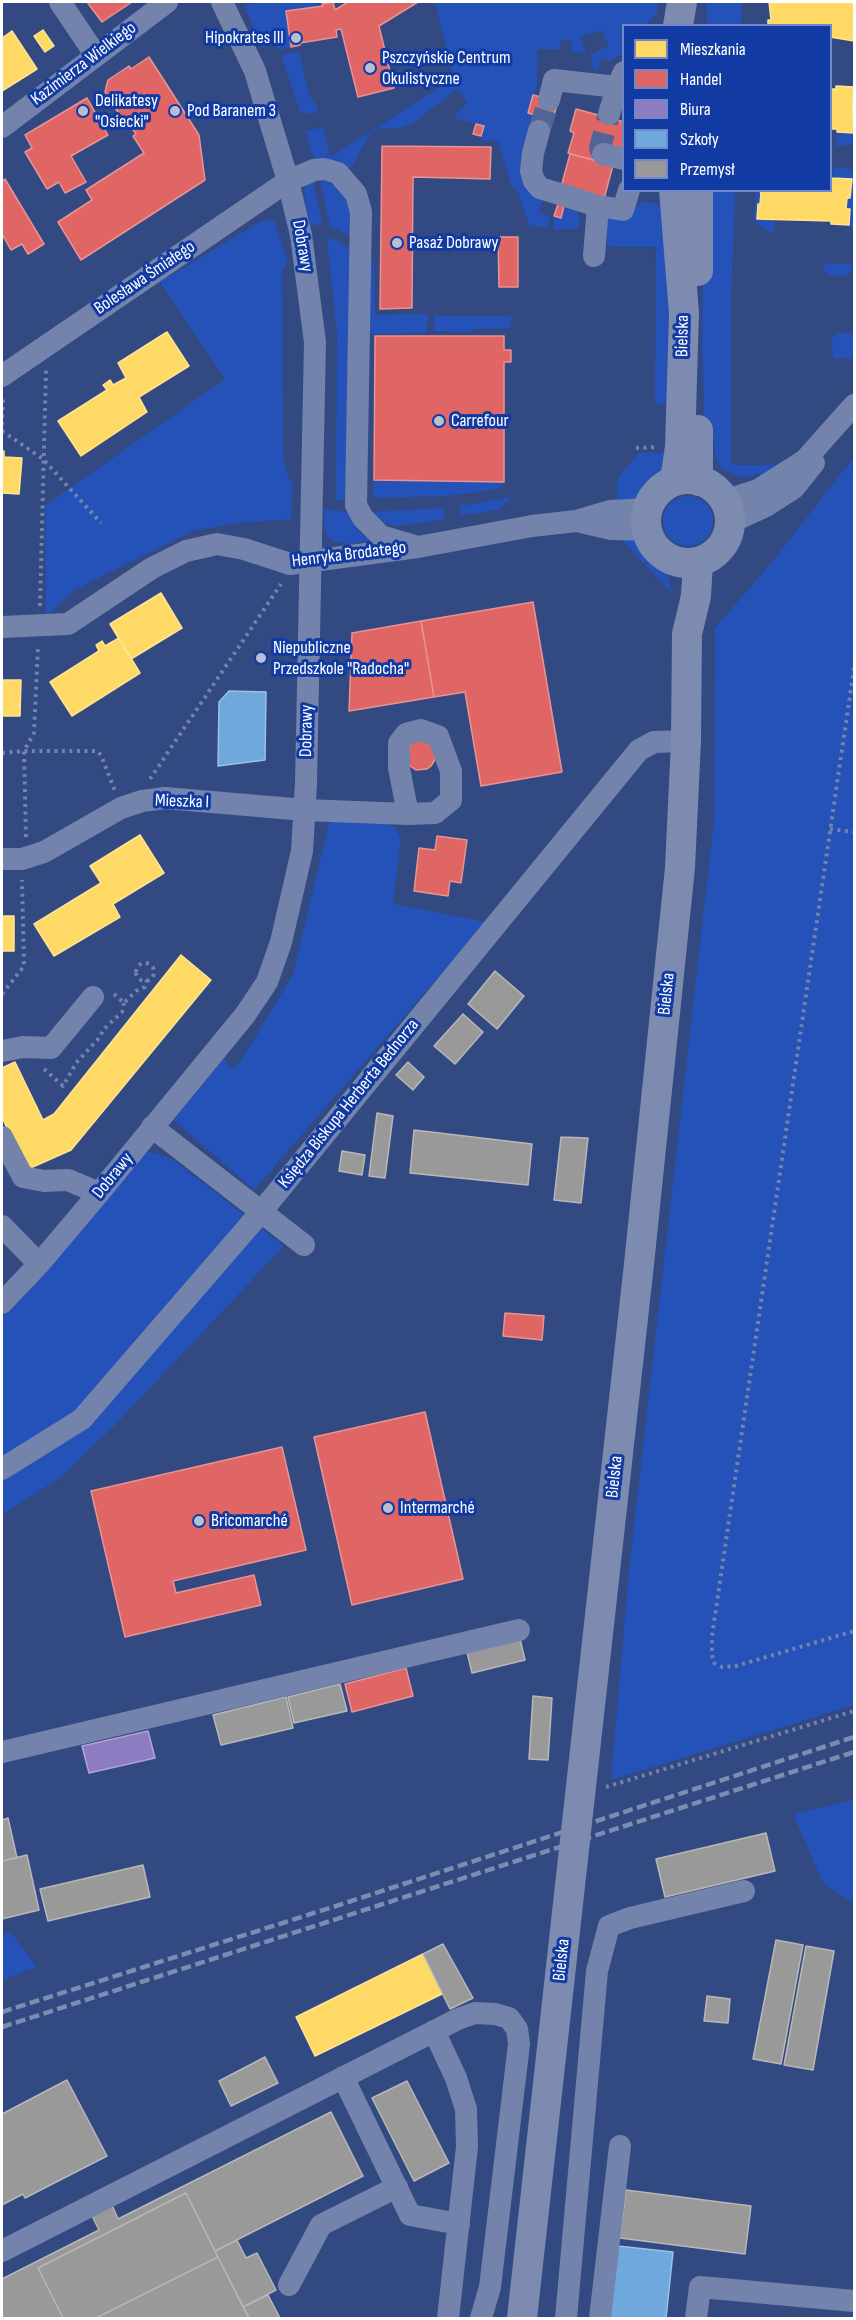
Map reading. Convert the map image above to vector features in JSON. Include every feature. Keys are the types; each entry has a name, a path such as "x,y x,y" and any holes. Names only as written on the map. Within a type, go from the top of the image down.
{"main road":[{"path":"678,24 682,2"},
{"path":"698,2 698,24"},
{"name":"Bielska","path":"678,192 686,481"},
{"path":"686,481 717,492 732,509 727,536 721,547 711,556 688,562 667,558 650,541 647,519 653,497 663,487 686,481"},
{"name":"Bielska","path":"522,2319 680,868 686,741 687,634 677,597 688,562"}],"street":[{"path":"60,2 95,54"},
{"name":"Kazimierza Wielkiego","path":"2,127 95,54 167,2"},
{"name":"Dobrawy","path":"2,1303 39,1264 99,1193 245,1015 267,982 281,942 302,851 305,810 315,342 301,235 288,181 255,71 222,2"},
{"path":"549,100 554,80 620,79 609,114"},
{"path":"539,131 531,171 534,181 540,188 546,192 598,206 623,210 629,192"},
{"name":"Bolesława Śmiałego","path":"3,375 288,181 314,170 324,169 338,174 356,194 361,212 356,505 363,518 381,536 418,547"},
{"path":"594,256 598,206"},
{"path":"732,509 805,460 855,405"},
{"path":"732,509 766,506 794,488 814,463"},
{"name":"Henryka Brodatego","path":"2,627 68,624 152,568 186,551 217,544 244,549 290,564 418,547 532,526 576,521 610,511 647,519"},
{"name":"Księdza Biskupa Herberta Bednorza","path":"2,1469 82,1419 261,1212 639,750 654,742 686,741"},
{"name":"Mieszka I","path":"12,859 61,844 121,808 142,801 165,798 305,810 408,814"},
{"path":"2,1051 23,1047 51,1048 93,997"},
{"path":"152,1127 304,1245"},
{"path":"2,1137 23,1178 44,1181 68,1180 99,1193"},
{"path":"2,1226 39,1264"},
{"path":"4,1744 519,1630"},
{"path":"566,2319 597,1971 609,1926 630,1918 744,1891"},
{"path":"2,2251 458,2019 476,2013 495,2014 509,2018 517,2029 519,2044 490,2287 481,2319"},
{"path":"434,2031 456,2078 466,2109 467,2147 448,2319"},
{"path":"343,2077 410,2215 459,2224"},
{"path":"600,2319 620,2146"},
{"path":"289,2285 321,2225 397,2187"},
{"path":"696,2319 700,2287 841,2306"}],"path":[{"path":"2,994 24,966 12,859 26,836 24,751 34,733 46,345"},
{"path":"2,425 3,375"},
{"path":"2,431 43,459 101,523"},
{"path":"636,448 658,447"},
{"path":"146,785 281,584"},
{"path":"855,668 716,1612 712,1655 714,1663 722,1667 736,1666 855,1631"},
{"path":"2,753 97,751 101,755 116,793"},
{"path":"830,829 855,832"},
{"path":"93,997 104,986 124,1003 136,991 145,987 147,980 153,976 153,970 148,964 142,964 136,970 137,975 141,980 147,980"},
{"path":"604,1788 855,1711"}],"shaded area":[{"path":"257,2 317,2 318,6 286,11 291,47 278,50 275,42 263,48 244,6"},
{"path":"435,2 658,2 657,13 647,24 622,24 622,54 609,62 606,57 598,62 601,67 593,71 591,54 609,46 602,30 580,37 586,53 571,52 572,41 561,40 560,49 537,49 537,86 528,113 536,115 543,200 539,212 549,216 549,227 530,227 517,189 512,188 498,141 481,140 483,126 457,119 455,114 468,102 457,89 415,122 400,128 380,128 369,135 352,167 343,168 324,157 314,160 306,131 323,127 330,156 334,155 454,78"},
{"path":"707,2 742,2 741,24 707,24"},
{"path":"299,52 309,95 318,108 317,112 301,114 281,55"},
{"path":"837,132 853,133 853,142 850,145 836,146"},
{"path":"833,167 848,168 854,173 854,227 848,227 850,209 846,209 852,179 833,178"},
{"path":"320,179 343,192 351,211 351,236 330,227"},
{"path":"313,181 322,223 311,227 304,193 305,186"},
{"path":"704,192 735,192 731,298 731,465 789,465 762,481 759,473 745,478 723,470 716,459 714,440 705,440 702,342"},
{"path":"756,192 758,192 761,193 757,219 774,220 774,234 754,220"},
{"path":"644,201 657,204 661,208 669,287 667,399 662,405 655,405 656,247 609,247 600,231 605,222 613,216 632,210"},
{"path":"575,204 580,220 578,229 553,229 554,216 561,218 564,206"},
{"path":"274,220 288,262 282,270 283,456 288,477 293,485 291,519 237,523 193,531 74,590 46,618 45,506 225,379 160,282 261,221"},
{"path":"327,238 336,240 350,249 348,500 336,500 337,333"},
{"path":"369,260 374,261 375,315 428,314 427,333 367,334"},
{"path":"825,263 851,264 854,267 847,275 832,277 823,270"},
{"path":"434,316 511,316 510,328 473,329 472,332 434,331"},
{"path":"841,333 854,334 854,359 833,358 832,339"},
{"path":"674,452 665,476 637,499 617,503 617,480 638,453"},
{"path":"854,457 854,1705 611,1780 629,1571 714,821 715,628 772,562"},
{"path":"374,480 504,482 498,489 447,496 373,498"},
{"path":"688,496 706,503 713,521 706,539 688,546 670,539 663,521 670,503"},
{"path":"512,497 499,509 461,516 460,506"},
{"path":"444,508 445,519 398,526 389,525 373,512"},
{"path":"324,509 348,512 359,532 370,540 350,544 333,541 327,536 324,526"},
{"path":"617,535 634,538 642,543 668,575 671,592"},
{"path":"330,819 385,823 396,828 401,840 393,904 486,922 254,1190 174,1120 223,1059 233,1069 241,1061 293,975"},
{"path":"147,1151 172,1159 284,1246 116,1424 61,1477 2,1515 2,1317 13,1309"},
{"path":"854,1800 854,1904 823,1883 793,1814"},
{"path":"11,1933 37,1967 2,1980 2,1935"}],"building: Mieszkania":[{"path":"769,2 854,2 854,41 832,37 832,24 768,24 768,20 771,20"},
{"path":"43,30 54,46 45,52 34,36"},
{"path":"12,31 37,69 2,91 2,38"},
{"path":"836,86 854,87 852,117 854,117 854,133 837,132 837,129 832,129 832,89 836,89"},
{"path":"832,178 852,179 846,209 850,209 849,225 831,224 831,221 757,219 761,193 832,192"},
{"path":"167,332 189,366 139,397 147,412 81,456 58,421 107,390 103,385 110,380 113,385 126,378 118,363"},
{"path":"2,451 4,451 4,457 22,458 19,494 2,493"},
{"path":"161,593 182,628 131,659 110,624"},
{"path":"119,638 140,673 72,716 50,682 99,651 96,645 102,641 105,646"},
{"path":"2,680 21,680 20,716 2,716"},
{"path":"140,835 164,873 113,904 120,917 54,956 34,924 101,883 90,866"},
{"path":"2,916 14,916 14,951 2,951"},
{"path":"181,955 211,980 71,1150 26,1170 2,1117 2,1068 15,1062 43,1120 54,1114"},
{"path":"423,1954 442,1994 315,2056 296,2017"}],"building: Handel":[{"path":"87,2 132,2 102,22"},
{"name":"Pszczyńskie Centrum Okulistyczne","path":"333,2 335,10 348,2 418,2 379,26 394,88 358,97 341,29 336,30 337,37 300,43 300,45 291,47 286,11 323,6 322,4"},
{"path":"149,57 199,135 205,180 81,260 58,222 92,200 86,190 144,153 133,136 136,134 127,121 125,123 105,92 108,80 129,66 131,69"},
{"path":"533,95 558,101 549,133 532,129 536,115 528,113"},
{"path":"87,98 108,135 71,156 86,182 65,193 59,182 47,189 25,152 32,148 25,135"},
{"path":"576,109 622,121 622,151 597,161 568,153 574,133 570,131"},
{"path":"476,124 484,126 481,136 473,134"},
{"name":"Pasaż Dobrawy","path":"382,146 491,147 490,179 413,177 412,308 380,309"},
{"path":"570,154 613,165 604,199 561,187"},
{"path":"5,179 44,244 28,254 22,244 11,250 2,234 2,182"},
{"path":"558,204 564,206 561,218 554,216"},
{"path":"498,237 518,237 518,287 499,287"},
{"name":"Carrefour","path":"375,336 504,336 504,350 511,350 511,362 504,362 504,482 374,480"},
{"path":"533,602 562,772 481,786 465,692 434,697 421,621"},
{"path":"421,621 434,697 349,711 352,633"},
{"path":"411,739 432,741 437,756 427,769 416,770 407,764"},
{"path":"437,836 467,840 461,883 450,881 448,896 414,891 419,848 435,850"},
{"path":"505,1313 544,1316 542,1340 503,1336"},
{"name":"Intermarché","path":"425,1412 463,1579 352,1605 314,1437"},
{"name":"Bricomarché","path":"282,1447 306,1550 173,1581 176,1593 254,1575 261,1605 125,1637 91,1491"},
{"path":"406,1668 413,1696 352,1712 345,1684"}],"building: Biura":[{"path":"148,1731 155,1758 89,1773 82,1746"}],"building: Szkoły":[{"path":"229,691 266,692 265,760 218,766 219,702"},
{"path":"618,2246 673,2252 666,2318 610,2318"}],"building: Przemysł":[{"path":"495,971 524,996 497,1029 468,1004"},
{"path":"463,1014 483,1032 455,1064 434,1046"},
{"path":"408,1062 424,1077 413,1090 396,1075"},
{"path":"377,1113 393,1116 385,1178 369,1176"},
{"path":"414,1130 532,1144 528,1185 410,1173"},
{"path":"561,1137 588,1138 581,1203 554,1200"},
{"path":"342,1151 365,1155 362,1175 339,1171"},
{"path":"520,1639 525,1660 472,1673 467,1652"},
{"path":"340,1684 347,1711 294,1723 288,1697"},
{"path":"533,1696 552,1698 548,1760 529,1759"},
{"path":"286,1697 293,1728 221,1745 213,1715"},
{"path":"8,1818 17,1858 2,1861 2,1820"},
{"path":"766,1833 775,1871 665,1897 656,1859"},
{"path":"27,1855 39,1910 2,1919 2,1861"},
{"path":"143,1865 150,1897 48,1921 40,1889"},
{"path":"776,1940 803,1945 781,2064 753,2059"},
{"path":"443,1944 473,1998 450,2009 423,1954"},
{"path":"806,1946 834,1951 813,2070 784,2065"},
{"path":"707,1996 730,1999 728,2023 704,2021"},
{"path":"265,2057 278,2083 231,2106 219,2081"},
{"path":"67,2080 107,2156 25,2198 23,2194 2,2205 2,2114"},
{"path":"407,2081 449,2163 414,2181 372,2098"},
{"path":"331,2112 363,2176 215,2251 186,2193 38,2268 63,2318 2,2318 2,2279 99,2230 91,2214 111,2203 118,2219"},
{"path":"626,2190 751,2206 745,2254 620,2238"},
{"path":"186,2193 218,2257 96,2318 63,2318 38,2268"},
{"path":"237,2240 246,2258 257,2253 276,2290 243,2307 215,2251"},
{"path":"218,2257 249,2318 96,2318"},
{"path":"268,2295 280,2318 249,2318 243,2307"}],"tunnel":[{"path":"539,131 549,100"},
{"path":"603,154 600,148 609,114"}],"railway":[{"path":"2,2012 854,1737"},
{"path":"2,2027 854,1752"}],"place":[{"name":"Hipokrates III","path":"296,38"},
{"name":"Pszczyńskie Centrum Okulistyczne","path":"370,68"},
{"name":"Delikatesy \"Osiecki\"","path":"83,111"},
{"name":"Pod Baranem 3","path":"175,111"},
{"name":"Pasaż Dobrawy","path":"397,243"},
{"name":"Carrefour","path":"439,421"},
{"name":"Niepubliczne Przedszkole \"Radocha\"","path":"261,658"},
{"name":"Intermarché","path":"388,1508"},
{"name":"Bricomarché","path":"199,1521"}]}
